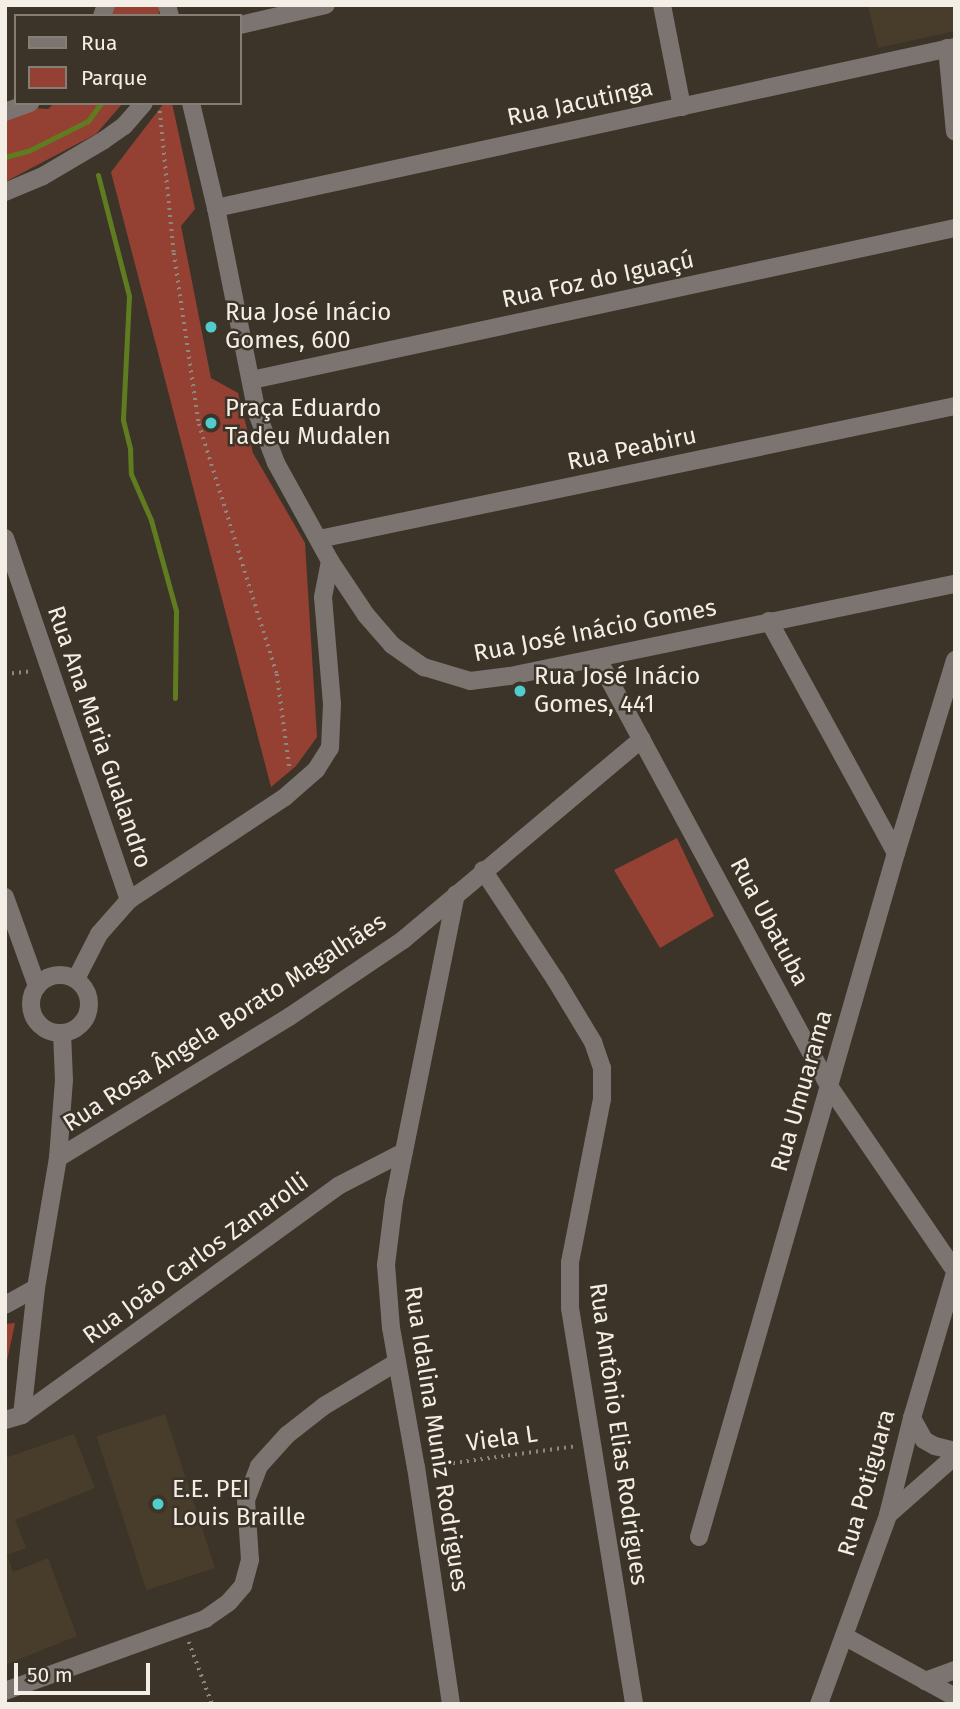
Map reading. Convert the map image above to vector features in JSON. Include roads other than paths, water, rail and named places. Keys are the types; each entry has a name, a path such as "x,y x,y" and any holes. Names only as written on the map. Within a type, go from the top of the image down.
{"street":[{"path":"242,25 326,5"},
{"path":"662,5 682,107"},
{"path":"951,47 955,132"},
{"name":"Rua Jacutinga","path":"216,208 951,47"},
{"path":"5,112 24,105"},
{"path":"5,192 43,176 104,140 124,126 142,105"},
{"name":"Rua José Inácio Gomes","path":"191,105 253,380 257,413 276,463 330,561 366,615 392,645 425,667 470,681 598,659 955,583"},
{"name":"Rua Foz do Iguaçú","path":"253,380 955,228"},
{"name":"Rua Peabiru","path":"319,539 955,406"},
{"name":"Rua Ana Maria Gualandro","path":"5,538 48,670 130,900 99,934 76,979"},
{"path":"130,900 240,830 293,790 316,770 330,748 332,704 323,597 330,561"},
{"path":"769,621 896,853"},
{"name":"Rua Ubatuba","path":"598,659 829,1086 955,1272"},
{"name":"Rua Umuarama","path":"699,1537 896,853 955,660"},
{"name":"Rua Rosa Ângela Borato Magalhães","path":"58,1158 289,1017 403,940 642,739"},
{"name":"Rua Antônio Elias Rodrigues","path":"483,870 562,989 593,1042 602,1069 602,1099 570,1262 570,1308 634,1704"},
{"name":"Rua Idalina Muniz Rodrigues","path":"451,1704 416,1468 397,1362 386,1265 404,1152 456,894"},
{"path":"5,897 37,986 32,1004 33,1013 45,1028 62,1033 79,1026 89,1011 87,993 76,979 59,975 37,986"},
{"path":"14,1417 58,1158 64,1080 62,1033"},
{"name":"Rua João Carlos Zanarolli","path":"14,1417 338,1186 404,1152"},
{"name":"Rua Potiguara","path":"819,1704 888,1515 912,1418 955,1272"},
{"path":"5,1305 36,1287"},
{"path":"5,1691 205,1619 229,1602 243,1586 250,1560 246,1500 259,1466 286,1435 324,1406 397,1362"},
{"path":"912,1418 924,1440 955,1451"},
{"path":"888,1515 955,1456"},
{"path":"844,1636 955,1697"},
{"path":"925,1681 955,1670"}],"waterway":[{"path":"5,157 28,151 88,121 100,105"},
{"path":"98,175 129,296 123,420 130,449 131,474 151,520 176,611 175,698"}],"place":[{"name":"Rua José Inácio Gomes, 600","path":"211,327"},
{"name":"Praça Eduardo Tadeu Mudalen","path":"211,423"},
{"name":"Rua José Inácio Gomes, 441","path":"520,691"},
{"name":"E.E. PEI Louis Braille","path":"158,1504"}]}
